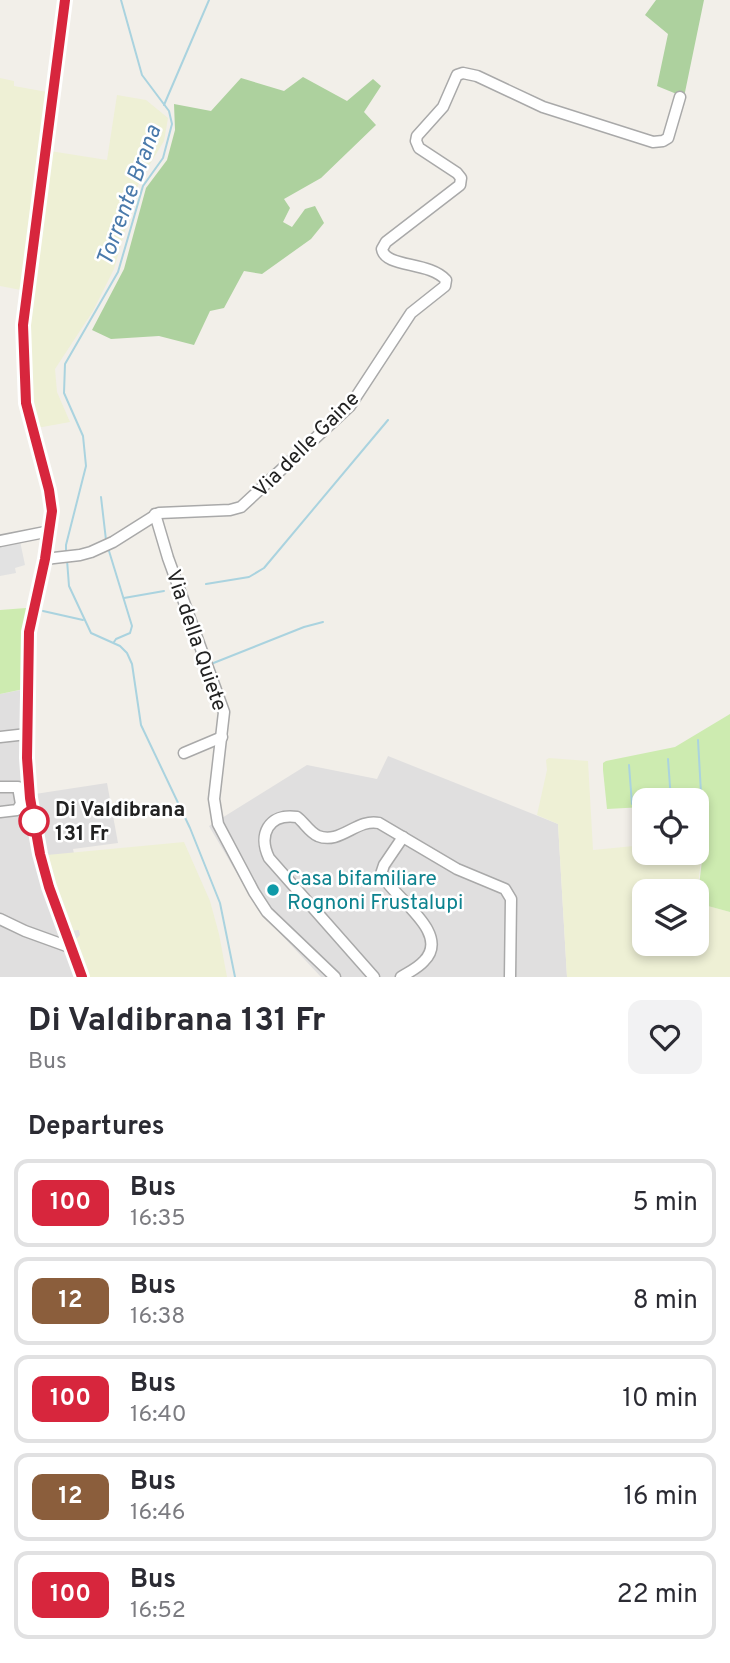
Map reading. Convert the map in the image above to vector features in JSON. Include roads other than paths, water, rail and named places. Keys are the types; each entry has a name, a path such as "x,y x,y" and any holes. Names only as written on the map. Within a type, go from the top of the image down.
{"street":[{"path":"65,0 33,232 23,334 26,403 51,496 50,531 29,632 27,734 29,787 45,874 82,977"},
{"name":"Via delle Gaine","path":"45,559 67,557 104,546 155,514 206,510 233,515 243,510 249,501 346,410 411,313 445,288 446,280 438,272 390,260 384,256 382,246 461,183 456,172 417,145 417,136 443,107 460,73 477,76 543,107 653,142 668,138 680,97"},
{"name":"Via della Quiete","path":"155,514 174,576 224,712 214,799 216,818 267,912 335,977"},
{"path":"4,540 50,531"},
{"path":"0,737 27,734"},
{"path":"184,752 222,737"},
{"path":"0,787 18,787 21,804 17,810 0,813"},
{"path":"374,977 277,869 267,854 264,836 269,826 290,816 299,818 312,832 323,837 341,835 370,822 384,825 457,870 507,891 511,899 510,977"},
{"path":"401,977 424,961 433,943 428,929 381,874 383,865 403,837"},
{"path":"1,919 38,937 72,948"},
{"path":"38,937 65,931"}],"waterway":[{"name":"Torrente Brana","path":"66,554 86,466 83,436 64,393 65,364 118,272 143,186 163,158 172,124 169,111 142,75 121,0"},
{"path":"164,105 209,0"},
{"path":"206,584 249,577 264,568 388,420"},
{"path":"101,497 106,540"},
{"path":"109,551 132,626 130,633 114,642"},
{"name":"Torrente Brana","path":"67,560 69,586 91,633 120,646 132,664 141,725 190,828 220,903 235,977"},
{"path":"124,598 164,591"},
{"path":"43,611 83,620"},
{"path":"211,664 323,622"},
{"path":"698,740 701,788"},
{"path":"668,759 670,788"},
{"path":"629,765 632,804"}],"place":[{"name":"Di Valdibrana 131 Fr","path":"34,821"},
{"name":"Casa bifamiliare Rognoni Frustalupi","path":"273,890"}]}
